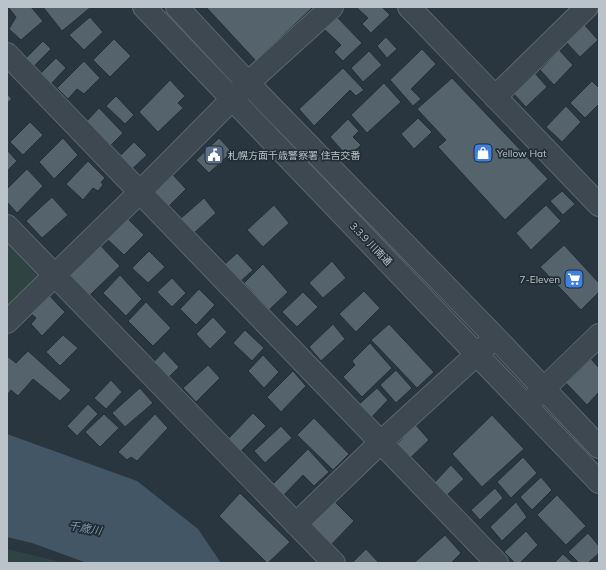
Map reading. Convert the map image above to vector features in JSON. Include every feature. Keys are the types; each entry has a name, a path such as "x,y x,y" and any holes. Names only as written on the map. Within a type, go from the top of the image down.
{"street":[{"name":"3.3.9 川南通","path":"144,7 599,482"},
{"path":"177,7 248,83 599,447"},
{"path":"7,322 140,192 248,83 332,7"},
{"path":"409,7 599,205"},
{"path":"495,97 587,7"},
{"path":"7,54 497,563"},
{"path":"7,226 334,563"},
{"path":"526,406 599,335"},
{"path":"296,524 380,442 495,338"}],"green space":[{"path":"7,239 41,273 7,308"},
{"path":"7,549 56,561 60,563 7,563"}],"water":[{"name":"千歳川","path":"7,434 137,481 198,529 221,563 87,563 32,543 7,537"}],"building":[{"path":"8,7 31,7 43,21 21,40 9,29 16,17"},
{"path":"43,7 91,7 62,31"},
{"path":"206,7 313,7 256,61"},
{"path":"356,7 382,7 390,15 371,33 362,24 368,18"},
{"path":"335,15 362,43 343,61 334,52 341,45 323,28"},
{"path":"90,17 103,32 84,50 69,35"},
{"path":"582,22 598,40 580,57 564,40"},
{"path":"386,37 397,49 387,58 377,46"},
{"path":"114,39 131,56 110,77 93,60"},
{"path":"43,41 51,49 32,68 24,60"},
{"path":"422,49 436,64 411,89 421,99 413,106 390,80"},
{"path":"559,50 573,65 554,85 540,70"},
{"path":"369,51 382,65 363,82 351,68"},
{"path":"56,58 66,68 50,85 39,75"},
{"path":"84,61 100,78 84,94 77,89 68,99 57,88"},
{"path":"343,68 364,90 356,96 350,90 314,126 299,109"},
{"path":"533,71 547,87 526,107 511,91"},
{"path":"452,78 548,179 505,220 438,147 446,140 417,109"},
{"path":"170,80 185,96 178,103 183,108 158,132 139,112"},
{"path":"592,81 599,88 599,104 585,118 570,103"},
{"path":"384,83 401,102 367,133 351,115"},
{"path":"7,94 12,99 7,103"},
{"path":"116,96 134,115 125,124 106,106"},
{"path":"566,106 581,122 562,142 546,127"},
{"path":"99,108 123,133 109,147 85,123"},
{"path":"418,118 432,132 414,149 401,134"},
{"path":"348,119 359,131 353,137 361,145 348,157 330,137"},
{"path":"30,122 43,135 23,155 10,142"},
{"path":"63,138 78,155 54,179 39,162"},
{"path":"219,138 232,152 209,173 196,160"},
{"path":"134,142 147,155 130,171 117,159"},
{"path":"7,150 17,161 7,171"},
{"path":"88,161 105,178 101,182 103,185 98,191 93,188 83,200 66,184"},
{"path":"27,169 43,186 17,213 7,202 7,189"},
{"path":"173,175 186,189 167,208 153,195"},
{"path":"562,191 575,204 563,215 550,201"},
{"path":"52,197 68,215 42,238 26,221"},
{"path":"204,198 216,213 194,233 180,219"},
{"path":"274,205 289,223 263,247 247,230"},
{"path":"546,205 561,221 531,250 516,233"},
{"path":"127,218 144,235 124,255 106,238"},
{"path":"100,245 120,266 88,297 68,276"},
{"path":"564,245 599,283 599,292 581,310 540,267"},
{"path":"149,251 165,267 148,283 132,268"},
{"path":"237,253 253,270 241,281 225,264"},
{"path":"332,261 346,278 323,298 309,283"},
{"path":"263,264 288,292 269,310 244,283"},
{"path":"120,275 142,299 126,316 103,293"},
{"path":"172,278 186,293 172,307 157,292"},
{"path":"199,289 215,305 196,325 180,309"},
{"path":"364,291 380,308 356,332 339,314"},
{"path":"303,292 318,307 297,327 282,312"},
{"path":"47,293 65,312 42,336 31,324 36,318 29,312"},
{"path":"146,302 171,328 153,346 128,321"},
{"path":"213,317 227,332 210,349 196,334"},
{"path":"333,324 345,339 321,361 309,347"},
{"path":"389,324 434,372 417,388 371,340"},
{"path":"245,330 264,348 252,361 233,343"},
{"path":"63,335 78,348 60,366 46,352"},
{"path":"370,343 392,368 362,397 343,377 355,365 352,361"},
{"path":"28,351 71,390 60,401 33,379 18,396 11,390 7,395 7,356 16,363"},
{"path":"164,351 179,367 164,382 149,367"},
{"path":"263,355 279,372 264,388 248,371"},
{"path":"591,359 599,368 599,392 587,405 566,383"},
{"path":"208,365 220,378 196,402 183,388"},
{"path":"396,370 412,388 396,403 380,385"},
{"path":"293,371 306,386 281,412 267,397"},
{"path":"111,380 122,392 106,409 94,398"},
{"path":"140,388 153,403 125,427 112,413"},
{"path":"377,388 388,400 369,420 356,407"},
{"path":"88,404 98,414 77,436 67,426"},
{"path":"253,413 266,426 239,453 226,441"},
{"path":"104,414 119,428 100,447 85,432"},
{"path":"155,414 168,428 137,461 131,457 127,460 118,452"},
{"path":"492,415 524,449 482,487 452,454"},
{"path":"314,418 349,454 333,470 297,435"},
{"path":"414,423 429,440 406,462 393,448 403,438 401,435"},
{"path":"281,426 292,438 265,463 254,451"},
{"path":"308,449 329,472 314,486 303,475 281,498 270,487"},
{"path":"523,457 537,473 511,498 497,482"},
{"path":"451,465 464,479 446,496 433,484"},
{"path":"541,477 552,490 532,510 520,497"},
{"path":"495,488 503,498 480,520 471,510"},
{"path":"240,493 290,542 268,563 219,516"},
{"path":"557,495 586,526 566,545 537,515"},
{"path":"334,501 354,521 329,547 309,526"},
{"path":"516,502 527,517 502,541 490,527"},
{"path":"526,531 538,545 520,563 515,563 504,552"},
{"path":"588,533 599,546 599,553 588,563 579,563 568,552"},
{"path":"445,535 461,553 451,563 414,563"},
{"path":"366,549 379,563 352,563"},
{"path":"563,554 573,563 554,563"}],"place":[{"name":"Yellow Hat","path":"483,153"},
{"name":"札幌方面千歳警察署 住吉交番","path":"214,155"},
{"name":"7-Eleven","path":"574,279"}]}
